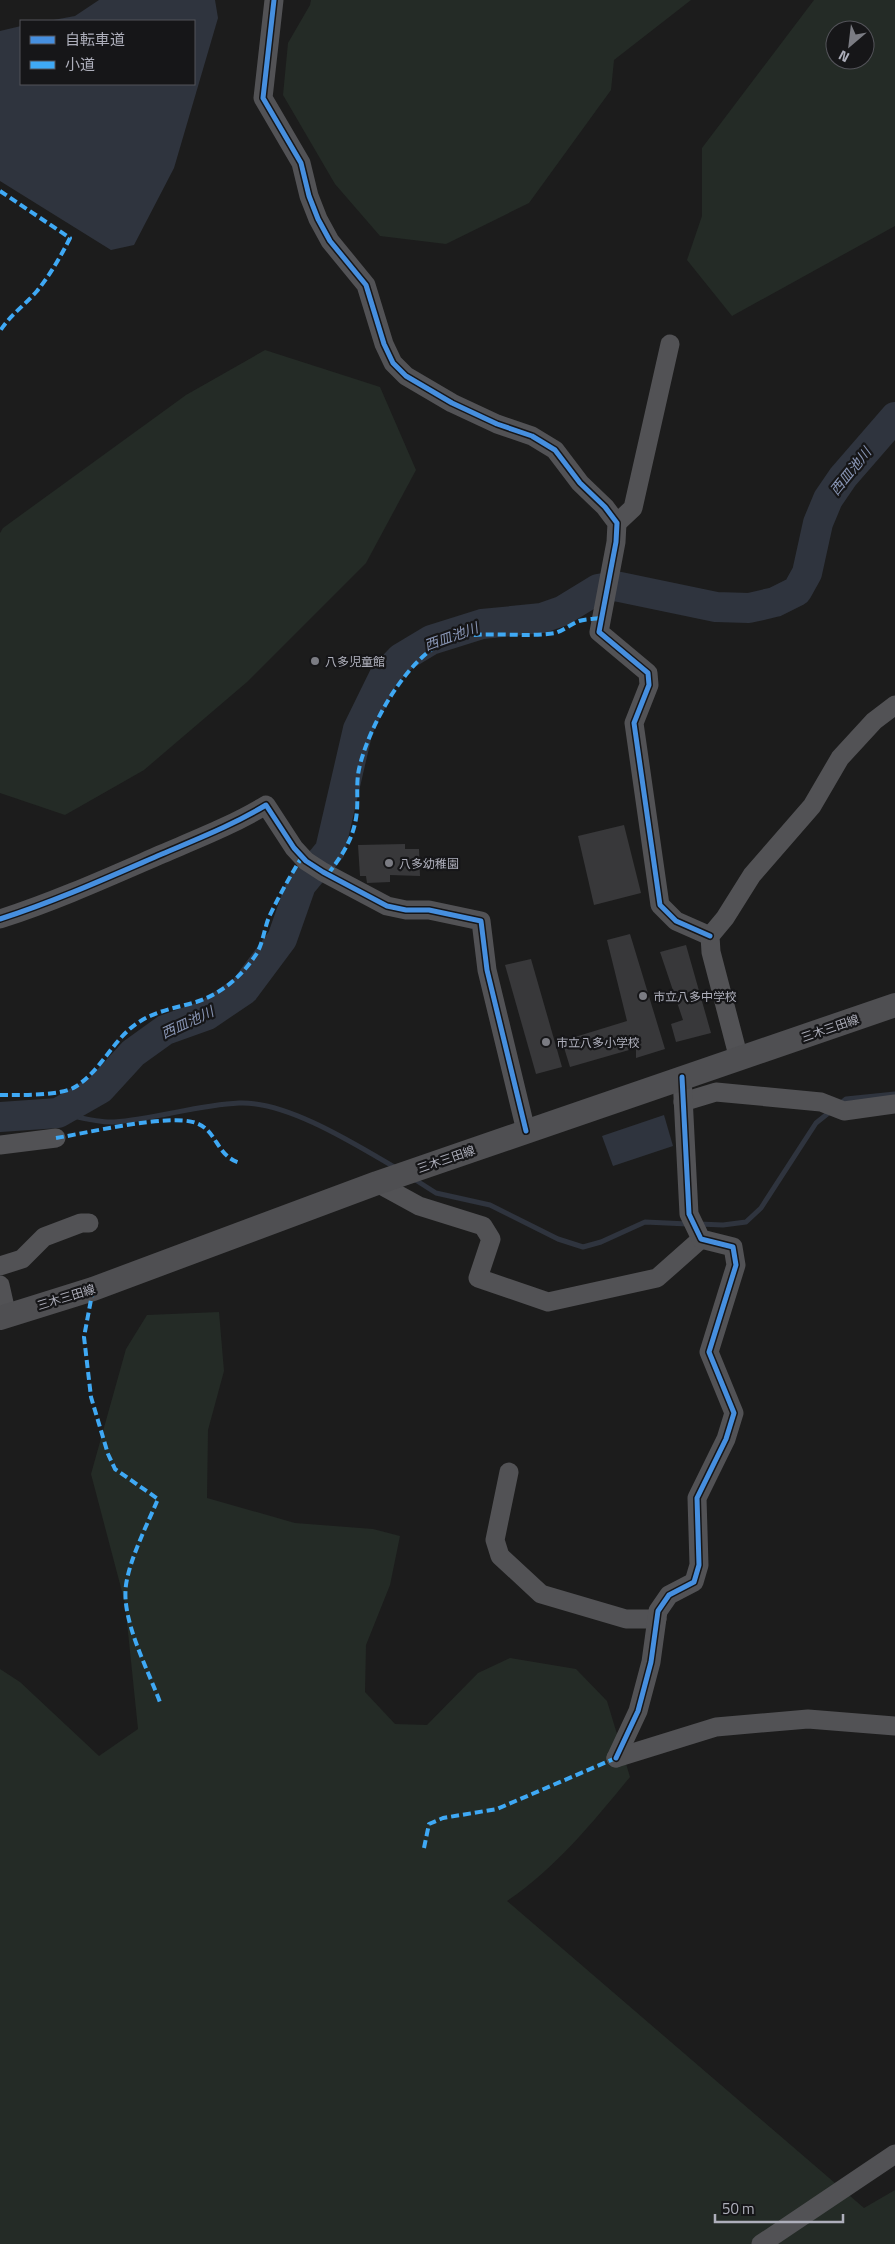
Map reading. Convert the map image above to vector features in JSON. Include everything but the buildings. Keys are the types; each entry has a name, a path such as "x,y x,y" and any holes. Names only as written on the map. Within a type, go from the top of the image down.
{"main road":[{"name":"三木三田線","path":"3,1317 93,1289 392,1178 895,1005"}],"street":[{"path":"274,0 263,98 301,163 309,196 330,241 366,285 384,344 393,363 406,376 452,403 496,424 532,436 555,450 580,483 605,507 617,523 616,542 608,573 599,632 648,673 649,685 634,723 660,905 676,921 710,936"},
{"path":"617,523 633,508 670,344"},
{"path":"739,1059 711,952 710,936 725,918 752,875 812,806 840,758 874,721 895,705"},
{"path":"0,919 34,908 127,869 247,817 266,805 294,848 306,861 323,872 387,906 406,910 429,910 481,921 487,970 526,1131"},
{"path":"682,1077 689,1214 701,1239"},
{"path":"683,1102 716,1092 822,1102 844,1110 895,1104"},
{"path":"0,1146 56,1138"},
{"path":"392,1178 419,1206 483,1226 491,1239 478,1278 548,1302 657,1278 701,1239"},
{"path":"0,1266 22,1258 44,1237 80,1223 88,1223"},
{"path":"701,1239 733,1247 736,1265 709,1352 734,1413 726,1439 697,1498 699,1565 694,1582 669,1595 658,1611 651,1662 638,1711 616,1758 716,1727 808,1718 895,1726"},
{"path":"0,1286 3,1317"},
{"path":"509,1472 494,1540 500,1556 541,1594 626,1619 657,1619"},
{"path":"761,2244 895,2154"}],"shaded area":[{"path":"99,0 215,0 218,18 174,168 134,245 111,250 0,181 0,31 20,26 20,85 195,85 195,20 53,20 75,16"},
{"path":"311,0 691,0 614,60 611,90 529,203 446,244 380,236 335,184 283,95 288,43"},
{"path":"814,0 895,0 895,226 732,316 687,260 702,216 702,148"},
{"path":"265,350 380,387 416,470 366,563 247,682 144,770 65,815 0,793 0,533 3,528 186,395"},
{"path":"664,1115 673,1146 613,1166 602,1136"},
{"path":"219,1312 224,1371 208,1430 207,1498 295,1523 373,1529 400,1536 390,1585 366,1645 365,1692 395,1724 427,1725 478,1673 510,1658 576,1669 607,1701 630,1777 573,1844 525,1888 507,1901 864,2208 895,2190 895,2244 0,2244 0,1669 20,1682 99,1756 138,1729 125,1603 91,1474 126,1349 147,1315"}],"waterway":[{"name":"西皿池川","path":"0,1117 58,1113 100,1089 133,1053 165,1030 207,1015 244,990 282,939 301,885 330,850 358,729 384,676 401,658 431,640 482,624 542,618 562,611 598,589 615,586 716,607 749,608 775,602 797,591 807,573 818,523 828,499 843,477 895,417"},
{"path":"840,1104 846,1099 895,1094"},
{"path":"58,1113 114,1122 223,1104 258,1104 299,1116 341,1136 396,1168"},
{"path":"699,1224 723,1225 746,1222 761,1208 816,1123 831,1111"},
{"path":"414,1179 436,1193 490,1205 558,1239 583,1247 601,1242 645,1222 688,1224"}],"marked path":[{"path":"0,191 70,238 42,285 0,331"},
{"path":"328,874 343,852 354,829 359,769 372,732 394,691 408,672 424,656 440,644 457,637 469,635 555,633 579,621 601,618"},
{"path":"0,1095 60,1092 75,1087 92,1073 120,1039 136,1024 158,1013 205,999 230,984 258,952 269,917 302,857"},
{"path":"56,1138 148,1122 184,1121 203,1126 226,1155 240,1163"},
{"path":"93,1289 84,1337 91,1397 108,1454 115,1469 158,1499 131,1564 126,1585 126,1599 137,1646 161,1705"},
{"path":"424,1848 429,1824 443,1818 497,1809 616,1758"}],"cycle path":[{"path":"274,0 263,98 301,163 309,196 318,219 330,241 366,285 384,344 393,363 406,376 452,403 497,424 532,436 555,450 580,483 605,507 617,523 616,542 599,632 648,673 649,685 634,723 660,905 676,921 710,936"},
{"path":"0,919 102,880 215,831 266,805 294,848 306,861 323,872 387,906 406,910 429,910 481,921 487,970 526,1131"},
{"path":"616,1758 638,1711 651,1662 658,1611 669,1595 694,1582 699,1565 697,1498 726,1439 734,1413 709,1352 736,1265 733,1247 701,1239 689,1214 682,1077"}],"place":[{"name":"八多児童館","path":"315,661"},
{"name":"八多幼稚園","path":"389,863"},
{"name":"市立八多中学校","path":"643,996"},
{"name":"市立八多小学校","path":"546,1042"}]}
